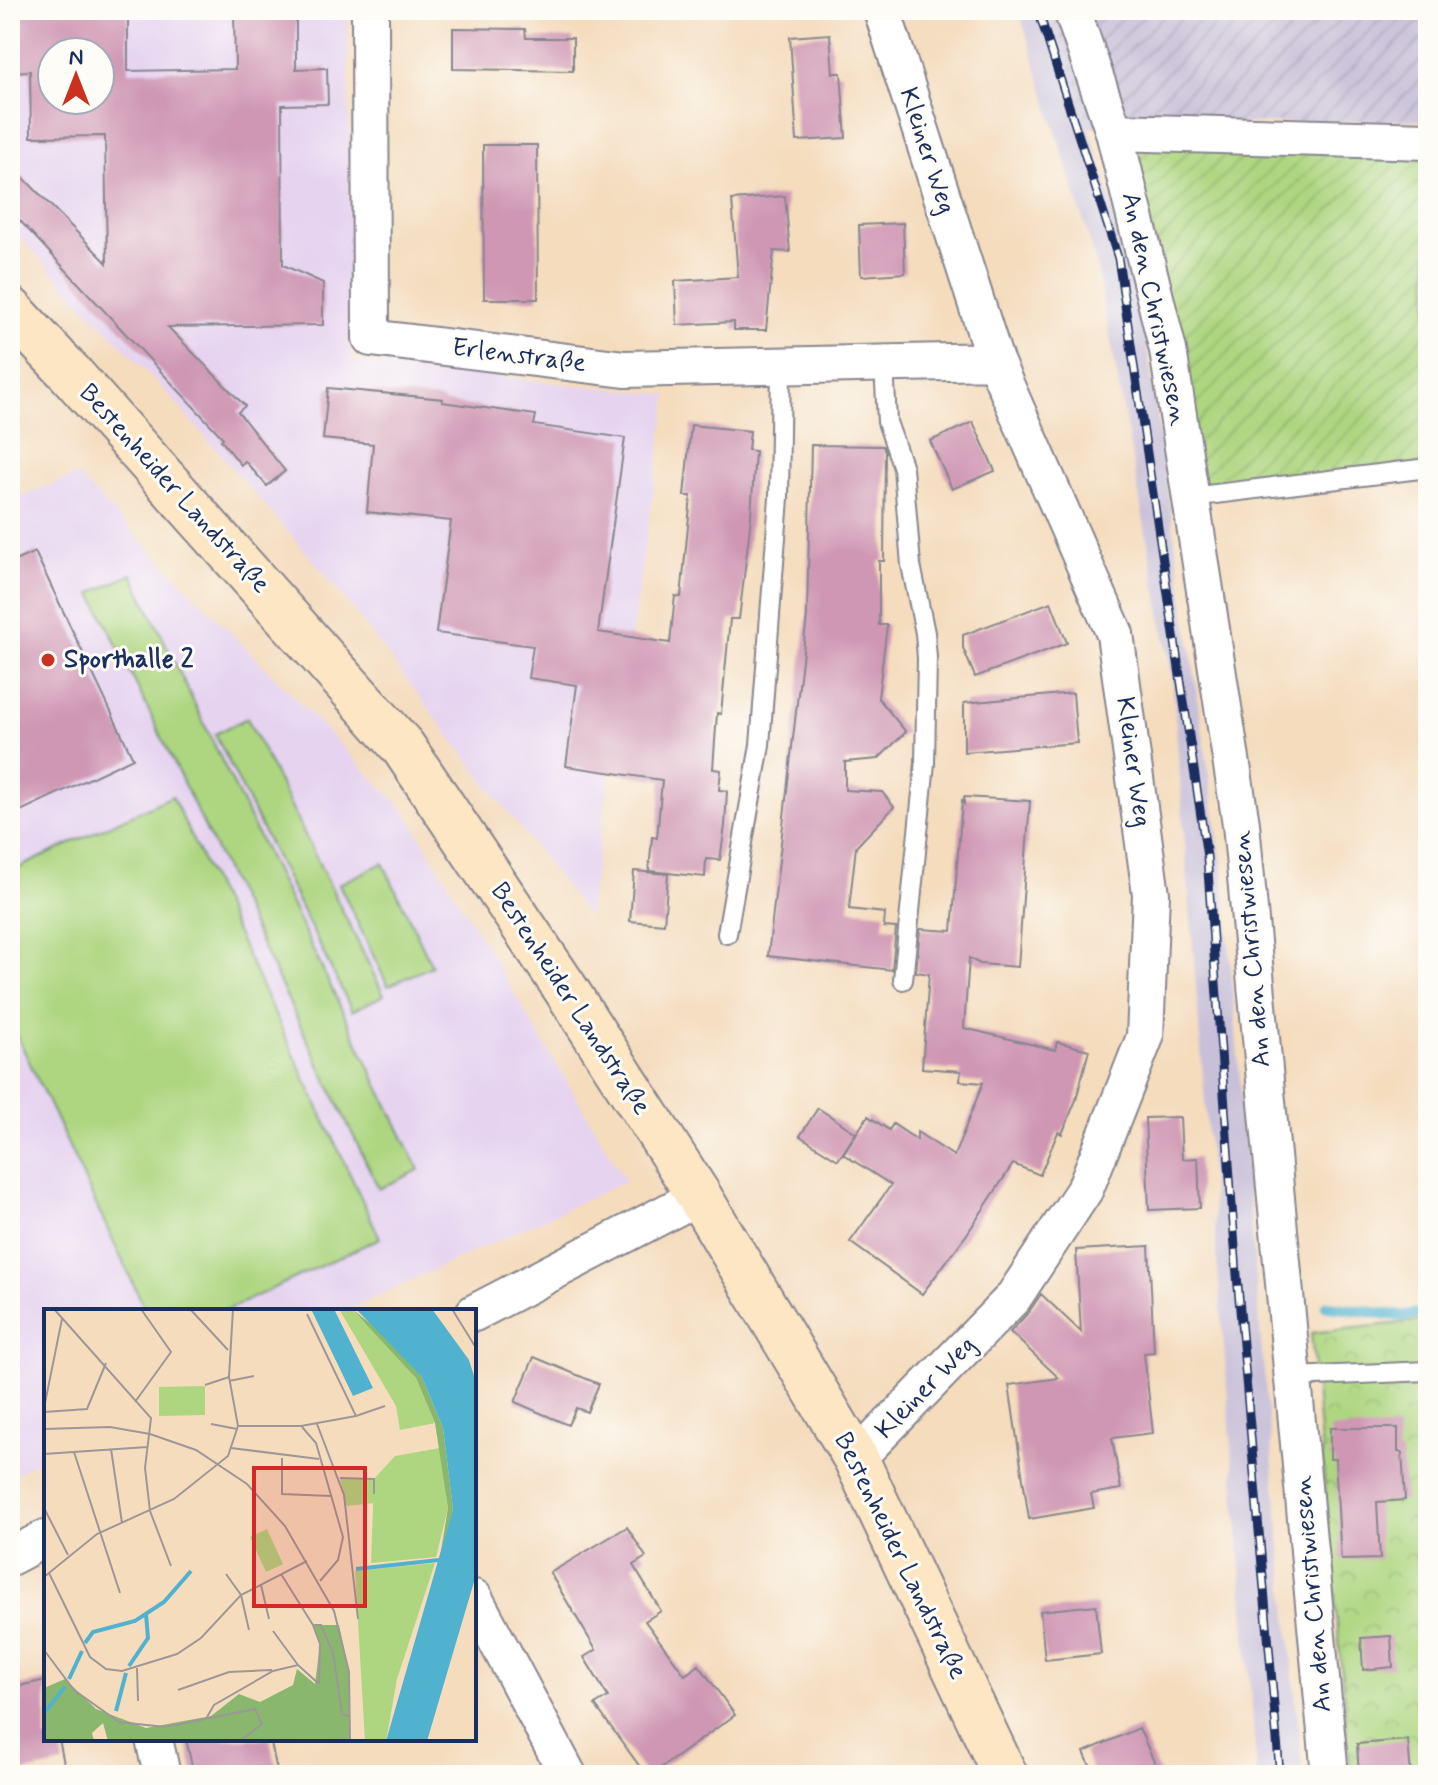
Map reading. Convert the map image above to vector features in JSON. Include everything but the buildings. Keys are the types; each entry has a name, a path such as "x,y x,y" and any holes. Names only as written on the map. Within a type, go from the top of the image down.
{"main road":[{"name":"Bestenheider Landstraße","path":"10,309 403,747 565,988 699,1196 856,1459 1005,1775"}],"street":[{"name":"Erlenstraße","path":"370,10 371,338 625,369 995,361"},
{"name":"Kleiner Weg","path":"856,1459 1013,1298 1085,1189 1145,1037 1151,894 1115,634 995,361 882,10"},
{"name":"An den Christwiesen","path":"1072,10 1114,132 1168,350 1241,824 1330,1775"},
{"path":"1114,132 1428,141"},
{"path":"476,1312 699,1196"},
{"path":"10,1557 44,1539"},
{"path":"476,1602 568,1775"},
{"path":"154,1741 162,1775"}],"lane":[{"path":"884,364 887,422 903,468 911,565 927,658 925,763 903,980"},
{"path":"727,934 760,745 779,498 781,366"},
{"path":"1191,497 1428,468"},
{"path":"1293,1377 1428,1371"}],"shaded area":[{"path":"10,10 348,10 351,361 668,395 588,916 331,581 165,391 10,227"},
{"path":"1019,10 1048,10 1069,63 1128,253 1145,333 1223,871 1260,1331 1303,1775 1257,1775 1172,675 1096,262"},
{"path":"1049,10 1428,10 1428,120 1089,127"},
{"path":"77,475 405,811 626,1181 349,1309 44,1309 44,1456 10,1478 10,501"}],"green space":[{"path":"1114,132 1428,141 1428,468 1191,497"},
{"path":"132,574 419,1170 379,1189 92,593"},
{"path":"247,718 384,995 352,1011 215,734"},
{"path":"172,796 380,1238 229,1309 145,1309 10,1021 10,872"},
{"path":"383,863 432,966 388,986 339,884"},
{"path":"1428,1320 1428,1775 1351,1775 1311,1333"}],"waterway":[{"path":"1326,1306 1401,1316 1428,1312"}],"railway":[{"path":"1038,10 1118,258 1207,857 1237,1275 1280,1775"}],"place":[{"name":"Sporthalle 2","path":"48,660"}]}
